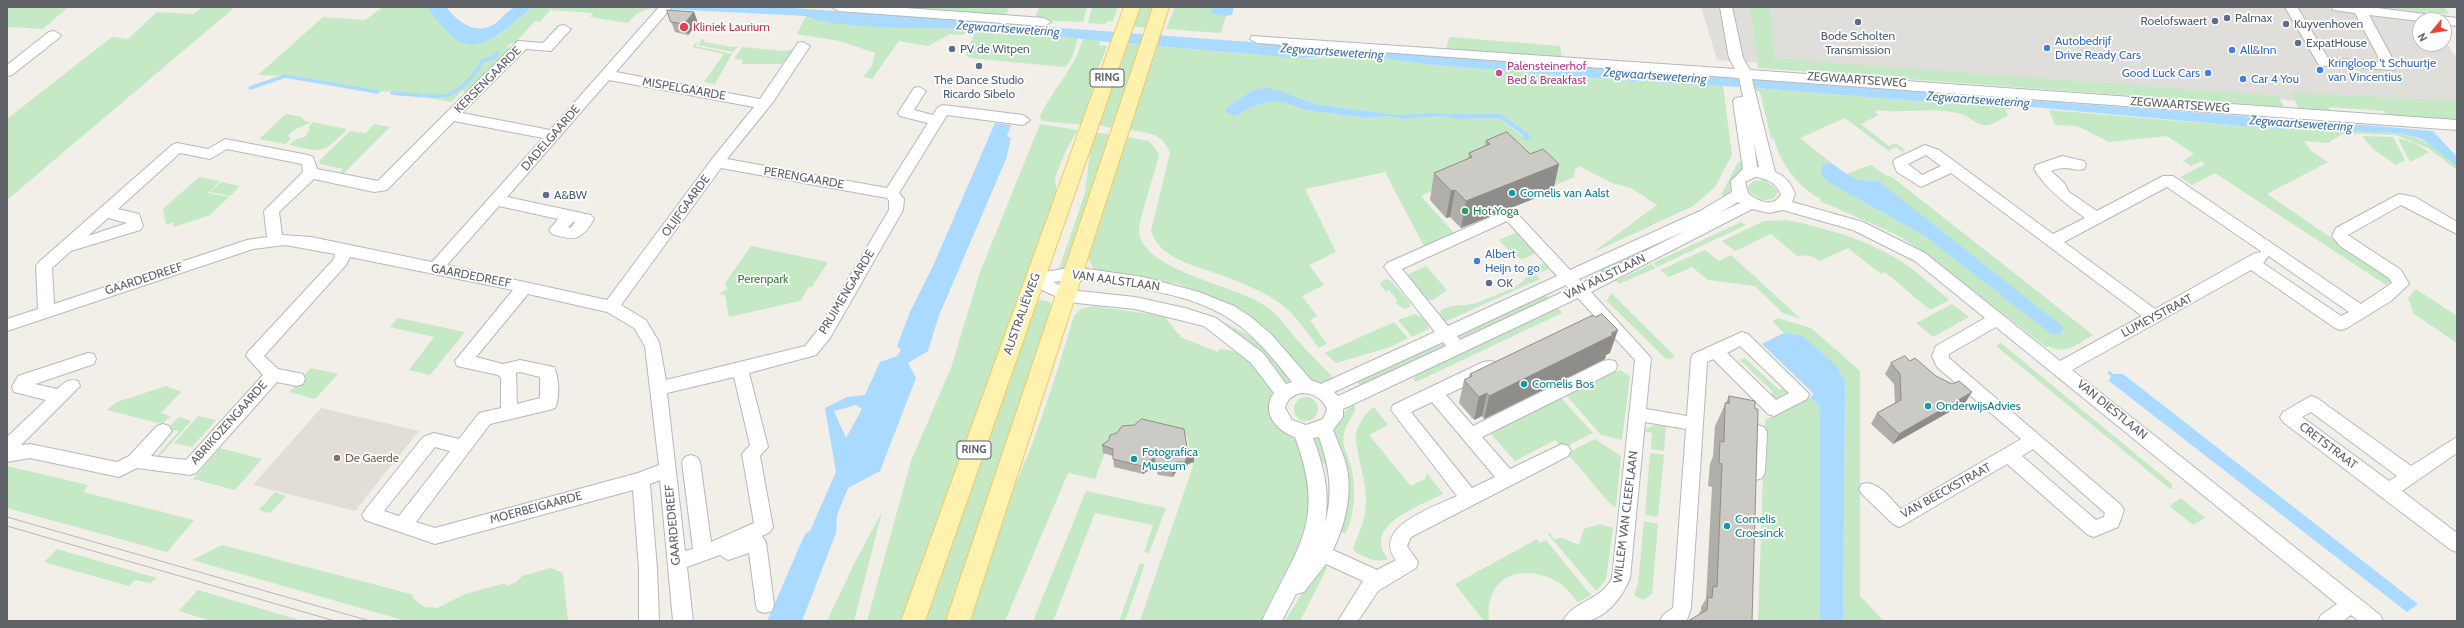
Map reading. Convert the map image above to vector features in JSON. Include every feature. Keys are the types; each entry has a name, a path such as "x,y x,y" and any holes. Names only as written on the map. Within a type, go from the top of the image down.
{"main road":[{"path":"1158,18 1171,7"},
{"name":"AUSTRALIËWEG","path":"913,621 1129,13"},
{"name":"RING","path":"958,621 1158,18"}],"street":[{"path":"838,7 1044,22"},
{"path":"1726,7 1743,94 1751,173"},
{"path":"2291,7 2324,62 2390,67 2360,10"},
{"path":"2338,7 2457,22"},
{"name":"DADELGAARDE","path":"436,269 664,9"},
{"name":"KERSENGAARDE","path":"311,173 374,187 382,186 523,44 546,48 564,29"},
{"path":"7,72 54,35"},
{"name":"ZEGWAARTSEWEG","path":"1257,38 2457,125"},
{"name":"OLIJFGAARDE","path":"611,307 717,162 762,104 768,99 803,46"},
{"name":"MISPELGAARDE","path":"606,75 762,104"},
{"path":"919,91 905,113 937,120"},
{"path":"1743,94 1768,174"},
{"path":"891,194 943,110 1023,120"},
{"name":"KERSENGAARDE","path":"451,116 553,135"},
{"path":"46,312 44,266 177,148 210,154 225,144 237,145 308,160 311,173 271,211 276,229 274,241"},
{"path":"2079,165 2062,161 2041,169 2059,187 2063,195 2096,218"},
{"name":"PERENGAARDE","path":"717,162 891,194"},
{"path":"1953,166 2154,317"},
{"path":"1751,173 1768,174 1780,180 1784,199 1764,207 1746,199 1737,189 1738,181 1751,173"},
{"path":"2053,241 2168,180 2361,312"},
{"name":"PRUIMENGAARDE","path":"658,389 810,351 824,334 896,210 897,199 891,194"},
{"name":"VAN AALSTLAAN","path":"1335,405 1457,348 1574,284 1746,199"},
{"name":"VAN DIESTLAAN","path":"1784,199 1828,218 1839,219 1896,243 1920,257 2061,368 2373,621"},
{"path":"2252,263 2340,324 2398,288 2401,284 2394,274 2345,242 2340,236 2341,232 2399,199 2410,202 2457,229"},
{"path":"495,200 569,216"},
{"path":"66,248 135,226 134,218 106,212"},
{"name":"VAN AALSTLAAN","path":"1457,348 1445,335 1392,267 1509,214 1574,284"},
{"name":"GAARDEDREEF","path":"7,325 235,249 274,241 300,241 525,287 611,307 631,317 648,333 653,346 668,469 683,621"},
{"name":"LUMEYSTRAAT","path":"2061,368 2252,263 2269,249"},
{"name":"ABRIKOZENGAARDE","path":"297,379 273,375 254,356 341,260 344,250"},
{"name":"VAN AALSTLAAN","path":"1034,279 1074,273 1143,283 1193,296 1228,310 1245,321 1266,339 1305,385"},
{"name":"VAN AALSTLAAN","path":"1034,279 1067,296 1135,303 1185,314 1210,322 1244,346 1257,358 1283,393"},
{"name":"VAN AALSTLAAN","path":"1323,390 1445,335 1574,284"},
{"name":"WILLEM VAN CLEEFLAAN","path":"1573,621 1604,603 1617,590 1621,578 1638,414 1642,358 1599,314 1574,284"},
{"path":"403,525 461,447 485,418 549,403 548,372 520,366 503,370 463,361 525,287"},
{"path":"1582,321 1599,314"},
{"path":"1998,318 1942,350 1940,356 1943,362 2115,510 2112,522 2094,529 2010,456"},
{"path":"1670,621 1680,614 1682,608 1699,360 1715,351 1742,338 1801,394 1774,409 1715,351"},
{"path":"7,448 66,391 20,387 24,381 88,359"},
{"path":"1469,498 1399,410 1505,359"},
{"path":"1470,435 1609,366"},
{"path":"676,562 707,552 724,543 764,527 751,454 759,447 740,369"},
{"path":"503,370 509,376 509,412"},
{"name":"ABRIKOZENGAARDE","path":"135,461 190,468 273,375"},
{"path":"1305,385 1323,390 1335,405 1333,418 1324,428 1317,431 1302,432 1289,427 1280,419 1277,402 1283,393 1293,387 1305,385"},
{"path":"1435,393 1507,479"},
{"name":"CRETSTRAAT","path":"2389,491 2289,416 2311,403 2411,476"},
{"path":"1638,414 1695,424"},
{"path":"1272,621 1282,599 1302,581 1315,550 1337,517 1339,484 1337,467 1324,428"},
{"path":"7,455 30,451 119,470 135,461 163,431"},
{"path":"1302,432 1316,468 1321,498 1315,550"},
{"path":"1755,488 1758,432"},
{"name":"MOERBEIGAARDE","path":"461,447 434,440 429,442 371,515 435,536 641,480 668,469"},
{"name":"VAN BEECKSTRAAT","path":"1868,489 1898,519 2010,456 2034,440"},
{"path":"2457,444 2389,491 2457,544"},
{"path":"1348,621 1362,594 1377,579 1409,562 1398,548 1399,540 1405,531 1562,450"},
{"name":"GAARDEDREEF","path":"691,462 707,552"},
{"path":"641,480 649,621"},
{"path":"707,552 725,553 756,542 765,604"},
{"path":"1315,550 1377,579"},
{"path":"2328,621 2352,604"}],"shaded area":[{"path":"1701,7 2422,7 2425,12 2412,12 2412,52 2452,51 2457,58 2457,112 1717,60"},
{"name":"De Gaerde","path":"321,408 419,431 355,511 253,485"}],"green space":[{"path":"7,7 68,7 43,29 11,27 7,29"},
{"path":"202,7 235,7 7,200 7,119 112,37 128,39 157,12 194,14"},
{"path":"383,7 426,7 443,26 484,42 500,34 533,7 651,8 636,14 628,23 590,17 593,13 550,10 540,22 535,21 515,43 511,43 507,47 510,48 467,92 462,91 451,102 398,92 373,91 297,76 258,75 323,17 365,20"},
{"path":"890,7 1009,7 1006,16"},
{"path":"1039,7 1087,7 1083,22 1034,20"},
{"path":"1092,7 1118,7 1113,21 1108,21 1105,24 1088,23"},
{"path":"1139,7 1154,7 1147,28 1132,26"},
{"path":"1175,7 1212,7 1213,14 1226,16 1221,33 1166,29"},
{"path":"1750,7 1770,7 1774,58 2278,96 2284,107 1758,68"},
{"path":"2384,7 2444,7 2448,12 2430,12"},
{"path":"806,16 811,19 892,26 965,29 966,33 962,35 950,34 928,46 899,41 872,79 863,77 872,66 875,53 840,41 797,34"},
{"path":"977,27 1078,38 1072,58 1065,67 970,58 966,55"},
{"path":"1450,37 1560,46 1562,58 1446,49"},
{"path":"1083,38 1100,41 1099,45 1107,46 1097,72 1083,125 1042,121 1040,117 1075,59"},
{"path":"702,39 705,40 704,42 732,47 738,46 733,52 698,45"},
{"path":"697,41 696,46 732,54 715,84 704,82 724,54 692,47"},
{"path":"1126,44 1142,45 1113,128 1098,125"},
{"path":"1155,46 1312,59 1372,56 1422,64 1633,81 1723,86 1732,155 1715,187 1693,206 1592,253 1657,205 1631,188 1612,183 1579,166 1575,169 1574,177 1553,186 1479,170 1421,196 1455,234 1425,248 1385,172 1305,189 1336,252 1309,265 1324,285 1302,296 1317,316 1310,320 1327,344 1319,348 1292,314 1275,300 1243,283 1173,257 1156,241 1151,231 1170,153 1167,146 1159,137 1148,133 1128,130","holes":["1253,90 1278,90 1315,104 1397,115 1429,113 1501,114 1529,134 1531,139 1522,138 1524,137 1499,118 1457,119 1443,116 1401,119 1388,116 1366,118 1305,110 1282,102 1269,102 1249,108 1227,107"]},
{"path":"742,47 785,51 794,49 782,64 742,64 743,60 734,59"},
{"path":"1755,88 1955,104 2021,106 2005,110 2008,115 1989,125 1977,123 1964,115 1951,112 1930,110 1878,110 1875,112 1879,115 1861,124 1889,146 1896,143 1905,150 1902,152 1896,147 1889,150 1894,155 1845,118 1800,138 1830,162 1823,165 1825,180 1829,183 1925,236 2057,333 2063,334 1877,180 1860,181 1846,174 1871,165 1885,175 1892,177 2093,335 2077,345 2066,349 2061,350 2049,346 2046,347 1918,248 1893,233 1820,201 1821,199 1804,188 1797,181 1785,165 1774,139 1771,138 1760,92"},
{"path":"2290,92 2457,101 2457,120 2386,115 2384,111 2329,107 2330,111 2299,109"},
{"path":"2049,110 2262,128 2399,133 2416,138 2430,145 2444,154 2457,166 2457,170 2428,148 2396,135 2344,133 2328,143 2304,141 2311,151 2328,162 2267,194 2393,280 2386,285 2215,173 2192,185 2180,177 2205,164 2202,161 2191,166 2183,161 2194,154 2167,136 2109,142 2077,126 2055,125"},
{"path":"286,114 302,117 304,121 310,122 290,133 288,136 291,139 285,144 259,139"},
{"path":"313,122 346,129 346,131 326,148 320,150 289,145 295,140 306,136 310,129 308,128"},
{"path":"374,124 390,127 342,175 338,175 343,169 320,164 319,161 350,131 366,133"},
{"path":"1040,124 1078,130 1066,150 1055,178 1057,196 902,621 867,621 911,461 951,368 979,275"},
{"path":"1095,132 1111,135 1066,268 1059,269 1085,193 1091,143"},
{"path":"2362,136 2393,137 2405,160 2396,165 2373,149"},
{"path":"1126,137 1149,141 1159,154 1139,227 1139,233 1145,246 1157,258 1174,268 1266,306 1280,319 1336,382 1318,383 1307,379 1259,323 1228,303 1178,284 1100,273 1094,269 1087,257"},
{"path":"2398,138 2414,143 2429,152 2410,162"},
{"path":"1744,161 1744,168 1732,180 1730,193 1724,198 1721,195 1738,162"},
{"path":"199,177 220,181 208,193 229,197 210,215 174,227 173,222 166,225 163,209"},
{"path":"1765,180 1777,190 1778,193 1772,199 1761,200 1748,190 1748,186 1753,181"},
{"path":"221,182 240,186 230,196 210,192"},
{"path":"1723,209 1727,212 1602,274 1597,269"},
{"path":"1787,220 1836,232 1882,251 1911,268 1949,300 1930,310 1885,272 1881,274 1848,248 1819,261 1806,255 1798,257 1771,234 1735,251 1722,241 1764,221"},
{"path":"1741,222 1746,225 1657,267 1653,263"},
{"path":"1520,231 1536,248 1534,254 1523,259 1515,257 1499,240"},
{"name":"Perenpark","path":"751,246 828,262 812,287 809,287 800,301 729,317 725,295 718,294 728,289 725,283"},
{"path":"1705,250 1719,261 1731,255 1801,319 1783,313 1755,286 1708,280 1692,267 1669,277 1660,270"},
{"path":"1547,263 1554,266 1536,275 1540,279 1442,323 1439,319 1441,310 1451,306 1474,303 1503,292 1524,280 1533,267"},
{"path":"1651,264 1656,268 1619,284 1616,281"},
{"path":"1426,266 1447,290 1433,300 1426,300 1403,277"},
{"path":"1385,279 1390,280 1410,303 1410,307 1405,309 1395,303 1398,301 1389,290 1386,292 1380,284"},
{"path":"2416,289 2457,316 2457,343 2414,314 2408,298"},
{"path":"1611,293 1675,356 1670,359 1665,358 1607,301"},
{"path":"1545,294 1549,298 1462,339 1457,337 1458,334"},
{"path":"1039,300 1050,302 1052,308 946,621 924,621 1035,302"},
{"path":"1952,304 1969,317 1933,337 1916,323"},
{"path":"1093,306 1164,316 1178,334 1181,335 1180,337 1218,352 1220,349 1240,353 1247,357 1257,368 1273,391 1272,398 1290,434 1303,447 1313,522 1264,621 1140,621 1193,466 1187,436 1142,425 1109,442 1095,479 1068,473 1005,621 969,621 1010,497 1032,445 1074,316 1081,309"},
{"path":"1558,308 1562,313 1416,382 1413,379 1416,375"},
{"path":"1415,314 1426,320 1429,329 1412,337 1398,320"},
{"path":"1211,315 1258,341 1293,380 1283,385 1244,339 1210,317"},
{"path":"398,318 465,332 430,375 409,370 434,337 390,327"},
{"path":"1778,318 1811,328 1860,371 1860,596 1884,621 1843,621 1845,382 1803,336 1784,333 1772,321"},
{"path":"1394,322 1408,338 1390,347 1336,363 1325,353"},
{"path":"1441,342 1445,345 1444,347 1361,386 1356,381"},
{"path":"2001,343 2172,484 2172,489 2170,489 1996,346"},
{"path":"1745,358 1779,390 1786,387 1787,392 1775,399 1767,396 1773,392 1740,360"},
{"path":"311,368 338,374 315,399 289,392"},
{"path":"1620,370 1630,376 1622,440 1601,435 1567,396"},
{"path":"166,386 181,392 161,413 171,416 162,424 107,410 117,402"},
{"path":"1306,397 1314,401 1318,409 1314,417 1306,421 1298,417 1294,409 1298,401"},
{"path":"1810,397 1820,407 1820,621 1758,621 1765,420"},
{"path":"1561,398 1593,433 1563,448 1555,440 1515,461 1490,433"},
{"path":"1354,404 1355,410 1346,427 1343,437 1354,483 1353,509 1346,533 1340,532 1333,430 1342,414"},
{"path":"1374,407 1388,425 1369,435 1411,486 1425,479 1427,473 1443,494 1408,511 1387,527 1382,536 1382,547 1388,559 1379,561 1355,552 1353,547 1364,519 1366,507 1365,485 1356,436 1361,421"},
{"path":"198,416 216,420 192,447 174,443"},
{"path":"179,417 191,421 159,457 156,457 179,431 167,429"},
{"path":"1654,425 1666,426 1664,451 1651,449 1652,433 1643,431"},
{"path":"1321,436 1333,478 1329,513 1328,479 1325,465 1318,456 1312,438"},
{"path":"1595,439 1621,456 1616,507 1612,506 1567,453"},
{"path":"220,448 262,459 235,490 193,479"},
{"path":"1650,453 1664,455 1658,517 1645,515"},
{"path":"7,466 88,485 83,492 194,520 167,552 7,508"},
{"path":"1086,491 1166,508 1149,553 1144,552 1153,525 1095,513 1053,621 1033,621"},
{"path":"275,492 286,496 270,513 259,510"},
{"path":"2181,498 2205,518 2193,525 2169,506"},
{"path":"882,512 854,621 827,621 855,562"},
{"path":"1644,521 1658,524 1652,594 1643,600 1634,595 1638,584"},
{"path":"1600,524 1613,528 1606,580 1596,591 1548,534 1549,532 1554,539 1562,538 1579,545 1584,529"},
{"path":"1537,539 1540,543 1546,540 1591,595 1578,602 1561,584 1547,577 1534,573 1521,573 1510,576 1500,583 1493,592 1489,605 1489,621 1484,621 1455,584"},
{"path":"222,545 411,594 415,600 425,607 437,608 465,594 506,583 506,586 515,583 522,576 551,568 563,573 568,621 406,621 192,560"},
{"path":"57,549 157,578 151,583 135,580 129,586 47,563 45,561"},
{"path":"1140,563 1145,564 1125,621 1119,621"},
{"path":"1326,566 1327,568 1300,621 1285,621 1316,570"},
{"path":"198,590 303,621 211,621 179,611"}],"water":[{"path":"517,6 533,7 496,36 485,42 474,44 463,43 453,37 442,27 426,7 446,7 456,18 468,26 481,29 496,23 512,8"},
{"name":"Zegwaartsewetering","path":"627,7 780,7 2377,126 2433,131 2457,157 2457,166 2422,139 2399,133 2262,128 2010,105 1955,104 1755,88 1633,81 1422,64 1372,56 1298,58 1109,42 977,27 965,29 858,26 818,20 806,16"},
{"path":"1212,7 1234,7 1232,15 1224,16 1213,14 1211,10"},
{"path":"1265,88 1278,90 1315,104 1397,115 1429,113 1501,114 1529,134 1532,140 1522,139 1524,136 1499,118 1457,119 1443,116 1401,119 1388,116 1366,118 1305,110 1282,102 1269,102 1249,108 1238,115 1233,116 1225,111 1227,107 1253,90"},
{"path":"995,123 1011,125 1007,136 1011,138 1006,159 938,318 928,351 908,363 916,378 880,471 848,488 837,515 836,533 802,621 767,621 805,534 810,531 836,472 825,408 847,397 865,395 880,362 897,356 901,350 897,346 910,312 933,266","holes":["856,405 862,409 846,438 834,411"]},
{"path":"1830,162 1846,174 1857,179 1870,181 1877,180 2063,327 2064,329 2060,332 2063,335 2051,334 1925,236 1829,183 1823,177 1821,170 1823,165"},
{"path":"1784,333 1803,336 1837,367 1845,382 1843,621 1820,621 1820,407 1810,397 1814,394 1762,344"},
{"path":"2110,371 2113,374 2123,374 2418,604 2407,612 2109,381 2111,376 2107,373"}],"building":[{"path":"667,10 694,12 684,24 671,22"},
{"path":"1507,132 1530,154 1543,149 1559,164 1466,201 1455,190 1451,191 1434,173 1472,157 1469,153 1490,144 1486,141"},
{"path":"1602,314 1618,330 1611,333 1613,335 1489,396 1487,393 1479,397 1464,380 1472,376 1470,374 1593,315 1595,317"},
{"name":"OnderwijsAdvies","path":"1905,356 1910,361 1915,358 1936,376 1952,384 1959,381 1972,392 1899,434 1877,413 1901,400 1900,374 1891,363"},
{"path":"1729,396 1755,401 1755,409 1758,409 1752,621 1688,621 1707,610 1708,597 1712,598 1713,586 1717,587 1722,464 1719,463 1720,441 1724,442 1725,403 1729,403"},
{"path":"1142,419 1184,429 1187,447 1194,454 1187,456 1185,462 1177,462 1172,469 1157,467 1154,458 1142,466 1113,459 1113,449 1102,445 1109,440 1110,435 1117,433 1122,426 1134,425"}],"waterway":[{"path":"392,93 430,96 448,95 453,93 468,81 480,66 482,61 494,57 498,53"},
{"path":"250,88 285,76 378,92"}],"tram line":[{"path":"7,517 370,621"},
{"path":"7,526 335,621"}],"place":[{"name":"Palmax","path":"2227,18"},
{"name":"Roelofswaert","path":"2215,21"},
{"name":"Bode Scholten Transmission","path":"1858,22"},
{"name":"Kuyvenhoven","path":"2286,24"},
{"name":"Kliniek Laurium","path":"684,27"},
{"name":"ExpatHouse","path":"2298,43"},
{"name":"Autobedrijf Drive Ready Cars","path":"2047,48"},
{"name":"PV de Witpen","path":"952,49"},
{"name":"All&Inn","path":"2232,50"},
{"name":"The Dance Studio Ricardo Sibelo","path":"979,66"},
{"name":"Kringloop 't Schuurtje van Vincentius","path":"2320,70"},
{"name":"Palensteinerhof Bed & Breakfast","path":"1499,73"},
{"name":"Good Luck Cars","path":"2208,73"},
{"name":"Car 4 You","path":"2243,79"},
{"name":"Cornelis van Aalst","path":"1512,193"},
{"name":"A&BW","path":"546,195"},
{"name":"Hot Yoga","path":"1465,211"},
{"name":"Albert Heijn to go","path":"1477,261"},
{"name":"OK","path":"1489,283"},
{"name":"Cornelis Bos","path":"1524,384"},
{"name":"OnderwijsAdvies","path":"1928,406"},
{"name":"De Gaerde","path":"337,458"},
{"name":"Fotografica Museum","path":"1134,459"},
{"name":"Cornelis Croesinck","path":"1727,526"}]}
